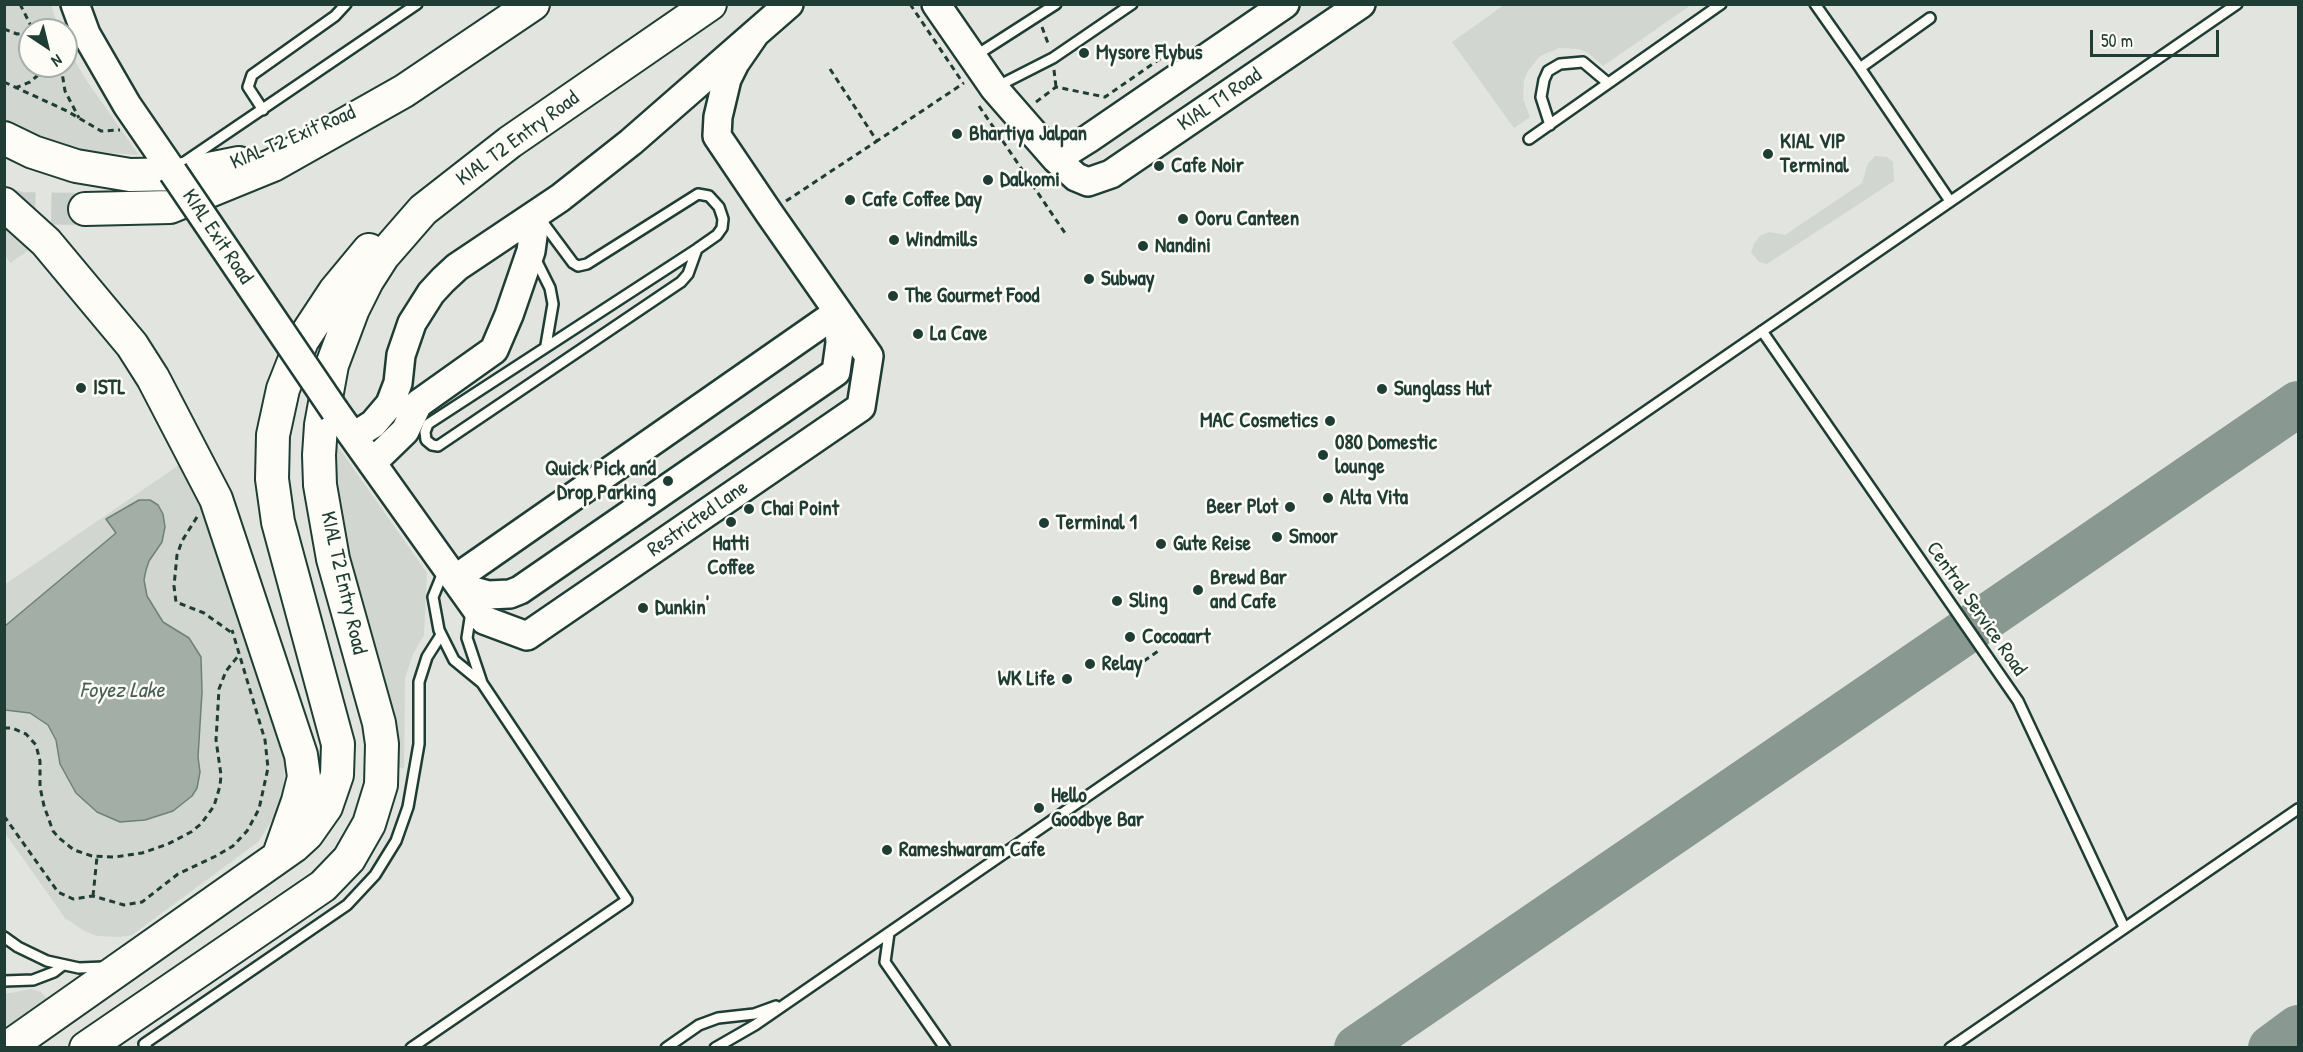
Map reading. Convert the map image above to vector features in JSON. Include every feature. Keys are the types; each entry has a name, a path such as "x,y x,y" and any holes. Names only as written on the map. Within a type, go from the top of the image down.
{"main road":[{"name":"KIAL Exit Road","path":"75,4 86,34 139,122 335,411 450,573"},
{"name":"KIAL T2 Exit Road","path":"85,209 170,207 273,165 404,91 533,4"},
{"name":"KIAL T2 Entry Road","path":"7,1047 300,840 317,821 333,791 339,760 335,728 278,522 272,479 273,435 277,414 291,365 315,320 356,263 401,218 447,183 710,4"},
{"path":"354,436 373,424 390,404 398,383 406,339 412,323 431,293 457,267 536,214 631,142 789,4"},
{"path":"936,4 973,57 985,95 1019,114 1056,159"},
{"name":"KIAL T1 Road","path":"1286,4 1056,159 1076,177 1088,182 1111,174 1361,4"},
{"path":"755,34 727,79 718,117 717,136 838,312 840,343 836,372 520,590 510,594 488,595 470,590 450,573 838,312"},
{"name":"KIAL T2 Exit Road","path":"4,138 54,160 103,172 139,175 184,174 238,164 404,91"},
{"name":"KIAL T2 Entry Road","path":"86,1047 323,886 349,859 369,824 381,785 382,744 379,723 333,559 320,485 321,425 325,395 335,356 352,309 383,256 423,210 510,142"},
{"path":"4,204 46,242 132,345 153,378 216,499 301,755 304,777 279,855"},
{"path":"372,463 405,431 418,404 494,350 531,251 536,214"},
{"name":"Restricted Lane","path":"450,573 484,620 527,636 861,407 869,356 838,312"}],"lane":[{"path":"263,110 248,87 252,75 335,16 346,4"},
{"path":"172,172 417,4"},
{"path":"973,57 1056,4"},
{"path":"985,95 1053,57 1132,4"},
{"path":"1528,139 1721,4"},
{"path":"1815,4 1950,201"},
{"path":"715,1047 755,1025 789,1002 2236,4"},
{"path":"1860,68 1930,18"},
{"path":"1550,125 1541,97 1548,71 1560,64 1583,62 1608,84"},
{"path":"536,214 573,263 578,266 587,264 698,194 709,196 719,207 723,219 722,228 697,249 546,345 428,424 424,432 426,440 432,445 438,446 681,282 688,274 697,249"},
{"path":"531,251 544,271 552,296 553,304 546,345"},
{"name":"Central Service Road","path":"1762,331 2018,701 2124,927"},
{"path":"450,573 433,597 441,635 454,660 482,683"},
{"path":"411,1047 627,900 482,683 467,638 472,604"},
{"path":"147,1047 144,1044 347,905 375,875 396,841 408,807 419,744 419,682 427,657 441,635"},
{"path":"1950,1047 2298,809"},
{"path":"889,933 885,962 945,1047"},
{"path":"4,937 32,955 63,965 94,968 127,963"},
{"path":"4,981 33,980 54,972 63,965"},
{"path":"666,1047 699,1025 718,1018 754,1014 789,1002"}],"path":[{"path":"20,4 26,18"},
{"path":"769,213 963,83 910,4"},
{"path":"995,131 1056,87 1106,97 1177,47"},
{"path":"830,69 877,141"},
{"path":"13,88 35,78"},
{"path":"63,78 65,91 81,119"},
{"path":"4,82 101,131 123,130 139,122"},
{"path":"985,95 995,131 1067,236"},
{"path":"196,508 201,526"},
{"path":"198,515 182,541 177,555 174,586 176,602 209,616 234,635"},
{"path":"4,816 58,892 73,899 93,896 124,906 142,902 178,874 233,846 253,822 265,789 267,753 230,624"},
{"path":"1144,661 1161,649"},
{"path":"4,728 12,728 26,734 36,745 40,761 38,769 40,788 53,831 74,850 97,857 129,856 155,849 190,832 209,815 218,796 220,786 216,740 219,689 226,671 240,654"},
{"path":"93,896 97,857"}],"shaded area":[{"path":"4,5 51,5 55,18 18,18 18,78 78,78 78,66 139,155 86,151 60,145 5,124"},
{"path":"5,5 2298,5 2298,1047 5,1048"},
{"path":"1504,5 1691,5 1603,66 1588,53 1579,49 1559,48 1540,56 1524,80 1523,99 1530,117 1514,128 1452,42"},
{"path":"1875,156 1887,157 1893,162 1894,181 1767,264 1759,262 1751,252 1760,236 1769,232 1785,235 1862,183 1868,163"},
{"path":"4,226 30,249 10,263 5,255"},
{"path":"334,441 427,573 424,635 413,654 405,678 404,768 395,768 335,535"},
{"path":"182,463 203,509 282,739 285,756 283,790 274,817 258,842 132,935 97,936 86,932 65,918 5,833 4,585"},
{"path":"31,989 41,992 48,1000 5,1031 4,994"}],"water":[{"name":"Foyez Lake","path":"139,500 150,500 158,505 163,514 165,527 162,542 149,561 146,570 144,580 147,596 163,622 189,638 201,657 202,692 198,757 200,772 197,788 192,796 173,811 145,820 120,822 97,812 76,793 60,764 56,740 48,725 30,713 5,710 5,626 116,533 106,519"}],"taxiway":[{"path":"1357,1048 2298,404"},
{"path":"2271,1048 2298,1028"}],"tunnel":[{"path":"4,203 21,208 85,209"}],"place":[{"name":"Mysore Flybus","path":"1084,53"},
{"name":"Bhartiya Jalpan","path":"957,134"},
{"name":"KIAL VIP Terminal","path":"1768,154"},
{"name":"Cafe Noir","path":"1159,166"},
{"name":"Dalkomi","path":"988,180"},
{"name":"Cafe Coffee Day","path":"850,200"},
{"name":"Ooru Canteen","path":"1183,219"},
{"name":"Windmills","path":"894,240"},
{"name":"Nandini","path":"1143,246"},
{"name":"Subway","path":"1089,279"},
{"name":"The Gourmet Food","path":"893,296"},
{"name":"La Cave","path":"918,334"},
{"name":"ISTL","path":"81,388"},
{"name":"Sunglass Hut","path":"1382,389"},
{"name":"MAC Cosmetics","path":"1330,421"},
{"name":"080 Domestic lounge","path":"1323,455"},
{"name":"Quick Pick and Drop Parking","path":"668,481"},
{"name":"Alta Vita","path":"1328,498"},
{"name":"Beer Plot","path":"1290,507"},
{"name":"Chai Point","path":"749,509"},
{"name":"Hatti Coffee","path":"731,522"},
{"name":"Terminal 1","path":"1044,523"},
{"name":"Smoor","path":"1277,537"},
{"name":"Gute Reise","path":"1161,544"},
{"name":"Brewd Bar and Cafe","path":"1198,590"},
{"name":"Sling","path":"1117,601"},
{"name":"Dunkin'","path":"643,608"},
{"name":"Cocoaart","path":"1130,637"},
{"name":"Relay","path":"1090,664"},
{"name":"WK Life","path":"1067,679"},
{"name":"Hello Goodbye Bar","path":"1039,808"},
{"name":"Rameshwaram Cafe","path":"887,850"}]}
